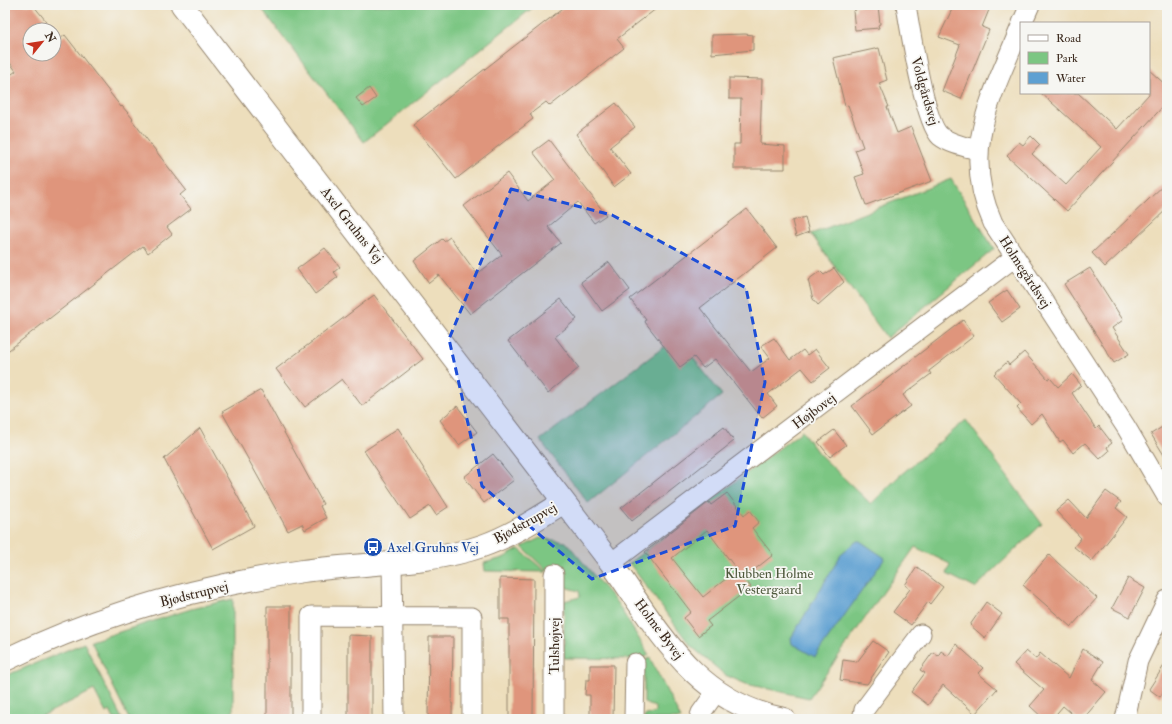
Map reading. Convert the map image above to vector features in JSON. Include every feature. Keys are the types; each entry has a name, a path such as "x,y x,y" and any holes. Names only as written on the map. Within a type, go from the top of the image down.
{"street":[{"name":"Axel Gruhns Vej","path":"182,5 564,502"},
{"name":"Voldgårdsvej","path":"906,5 912,45 931,123 940,136 953,143 978,150"},
{"path":"1022,22 1030,5"},
{"name":"Holmegårdsvej","path":"1020,28 984,116 978,150 979,183 984,202 993,223 1126,427 1167,497"},
{"name":"Højbovej","path":"611,563 1015,257"},
{"name":"Bjødstrupvej","path":"5,660 32,647 101,620 212,589 302,571 434,557 480,546 512,533 564,502"},
{"name":"Holme Byvej","path":"564,502 611,563 667,643 695,675 716,692 747,709 784,719"},
{"path":"392,561 394,719"},
{"name":"Tulshøjvej","path":"554,574 554,719"},
{"path":"1125,719 1138,661 1166,603"},
{"path":"312,719 311,616 472,617 472,719"},
{"path":"862,719 864,710 921,634"},
{"path":"634,719 635,663"},
{"path":"699,719 716,692"}],"highlighted area":[{"path":"511,189 612,215 746,288 765,382 735,526 592,579 482,486 449,339"}],"green space":[{"path":"259,5 536,5 364,142"},
{"path":"951,179 994,249 887,338 811,234"},
{"path":"677,337 722,395 588,503 540,440"},
{"name":"Klubben Holme Vestergaard","path":"966,420 1042,524 975,588 947,574 950,564 915,547 809,698 746,684 725,675 690,645 629,563 802,431 818,453 871,504 898,477"},
{"path":"540,538 566,542 617,603 649,655 641,659 564,658 564,601 580,597 579,591 564,587 561,571 547,571 522,547"},
{"path":"519,549 546,572 485,571 484,563 503,558"},
{"path":"233,599 233,719 129,719 91,641 191,609"},
{"path":"84,643 122,719 114,719 110,711 106,713 94,690 36,719 5,719 5,676"},
{"path":"650,658 681,719 644,719 644,716 655,712 655,707 644,703 644,665 642,662"}],"water":[{"path":"857,541 860,541 885,558 815,657 792,644 791,638 842,553"}],"building":[{"path":"5,5 33,5 46,21 22,22 22,62 62,62 62,37 65,35 121,107 122,106 133,119 132,120 186,190 180,195 191,209 167,227 172,234 148,253 143,246 5,353 5,79 16,71 5,56"},
{"path":"567,5 661,5 617,39 624,48 550,106 546,102 530,114 533,119 456,179 413,125"},
{"path":"878,5 879,28 855,30 853,11 856,10 856,6"},
{"path":"954,5 991,5 982,27 989,30 961,99 942,91 960,45 939,37"},
{"path":"712,35 753,35 753,50 712,54"},
{"path":"879,48 887,80 879,83 889,107 887,107 897,133 911,127 932,181 866,205 855,177 864,174 855,150 863,147 848,105 845,106 833,58"},
{"path":"1150,71 1167,86 1167,102 1067,211 1007,156 1019,142 1023,145 1031,136 1040,145 1032,154 1066,185 1101,147 1042,94 1079,94 1117,129 1150,94"},
{"path":"729,78 762,79 760,144 785,146 785,169 734,169 734,144 740,144 741,99 729,99"},
{"path":"369,88 376,98 363,107 356,98"},
{"path":"616,103 635,127 610,147 631,174 614,187 576,134"},
{"path":"549,140 606,215 594,223 578,202 548,227 561,243 470,314 439,275 429,283 414,261 442,239 444,241 450,237 477,274 502,255 464,206 507,173 528,201 555,180 533,152"},
{"path":"1167,182 1167,209 1105,267 1092,253"},
{"path":"747,209 777,248 700,308 751,372 770,358 761,346 774,338 790,360 803,350 807,355 815,349 830,368 813,381 802,368 768,394 777,406 762,418 715,359 703,368 694,357 680,367 645,322 646,320 630,299"},
{"path":"805,217 809,232 796,237 792,221"},
{"path":"325,248 340,267 334,272 338,277 315,294 297,269"},
{"path":"609,262 630,290 602,311 581,282"},
{"path":"834,268 844,282 818,305 813,299 808,280 820,271 824,275"},
{"path":"1090,268 1123,320 1112,328 1129,354 1114,363 1064,284"},
{"path":"1007,290 1020,309 1002,322 988,303"},
{"path":"374,295 423,359 362,406 342,379 305,407 276,369"},
{"path":"561,299 577,319 555,337 579,368 548,393 508,341"},
{"path":"963,320 974,336 929,371 931,374 903,395 911,406 873,434 852,406"},
{"path":"1024,352 1048,379 1050,378 1058,387 1072,374 1081,385 1072,393 1096,429 1099,426 1112,443 1107,447 1109,451 1100,459 1085,443 1073,453 1063,440 1060,442 1042,414 1031,424 1017,408 1021,404 994,374 1007,362 1009,365"},
{"path":"261,390 323,504 320,506 326,518 305,530 302,524 288,531 222,412"},
{"path":"457,406 477,432 459,445 440,420"},
{"path":"1167,424 1167,460 1151,434"},
{"path":"724,427 734,441 632,521 621,508"},
{"path":"200,428 254,526 213,549 164,459"},
{"path":"398,428 448,507 436,515 430,506 410,519 364,451"},
{"path":"834,430 846,445 830,457 818,442"},
{"path":"493,454 514,480 484,503 464,477"},
{"path":"1106,491 1121,502 1116,508 1127,517 1092,561 1074,547 1081,538 1056,511 1069,500 1086,518"},
{"path":"727,493 744,515 750,510 759,522 752,528 773,555 744,578 751,587 707,621 711,626 698,636 684,618 691,612 645,552 709,502 711,505","holes":["707,530 737,570 703,597 672,558"]},
{"path":"1049,555 1097,598 1071,627 1023,585"},
{"path":"917,567 943,587 930,604 928,602 911,625 893,612 910,589 905,585"},
{"path":"500,578 534,579 533,719 509,719 509,619 500,619"},
{"path":"1128,578 1145,588 1130,617 1112,608"},
{"path":"986,602 1002,614 985,638 970,625"},
{"path":"267,606 291,606 291,719 267,719"},
{"path":"348,635 372,636 372,719 348,719"},
{"path":"429,637 453,637 452,719 428,719"},
{"path":"873,641 889,652 867,684 840,680 843,660 857,662"},
{"path":"956,644 983,668 978,673 997,689 975,714 943,685 928,705 911,692 925,673 920,670 933,652 938,656 941,651 948,656"},
{"path":"1083,649 1103,662 1092,680 1106,692 1083,719 1078,719 1063,706 1052,719 1044,719 1030,706 1044,690 1014,664 1026,651 1036,659 1040,653 1069,678"},
{"path":"1167,661 1167,686 1160,697 1149,689"},
{"path":"590,665 614,665 613,719 590,719 590,695 585,695 586,680 590,680"}],"place":[{"name":"Axel Gruhns Vej","path":"373,547"}]}
